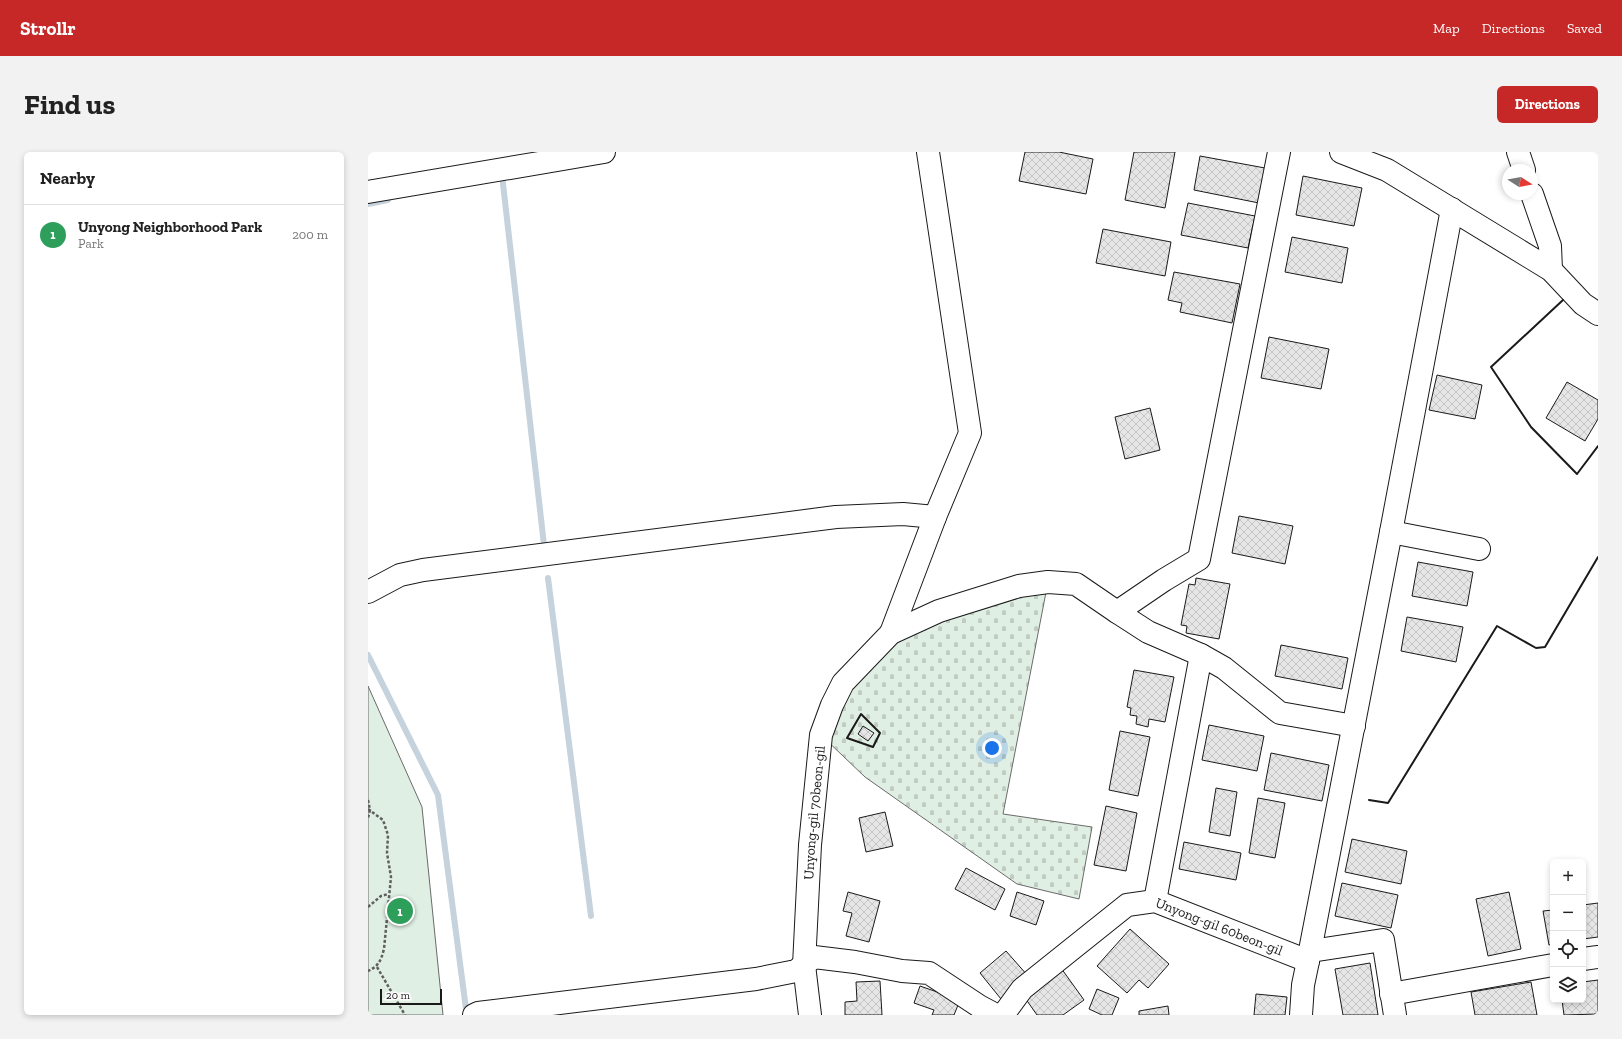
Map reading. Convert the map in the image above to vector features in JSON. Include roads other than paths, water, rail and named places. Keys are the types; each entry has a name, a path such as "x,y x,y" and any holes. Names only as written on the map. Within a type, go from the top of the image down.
{"street":[{"path":"368,192 507,160 604,152"},
{"path":"891,634 935,517 970,433 928,152"},
{"path":"1117,612 1198,559 1279,152"},
{"path":"1341,152 1387,170 1551,270 1583,304 1598,314"},
{"path":"1518,152 1522,164"},
{"path":"1534,200 1550,246 1551,270"},
{"path":"1301,1015 1303,985 1354,726 1452,209"},
{"path":"368,592 400,575 423,570 836,518 903,514 935,517"},
{"path":"1391,532 1479,549"},
{"path":"891,634 939,611 1019,586 1048,582 1076,584 1148,632 1201,655 1224,668 1280,713 1354,726"},
{"name":"Unyong-gil 70beon-gil","path":"810,1015 804,965 810,845 821,736 832,705 843,684 891,634"},
{"path":"1155,901 1201,655"},
{"name":"Unyong-gil 60beon-gil","path":"1007,1013 1022,989 1127,905 1155,901 1309,956"},
{"path":"1309,956 1383,940 1393,1005 1550,966"},
{"path":"474,1015 493,1011 756,979 796,971 814,957 855,962 902,971 930,973 979,1006 1007,1013"},
{"path":"1586,959 1598,957"}],"waterway":[{"path":"499,176 502,175 544,545"},
{"path":"368,204 388,200"},
{"path":"548,578 591,916"},
{"path":"368,655 438,795 466,1009"}],"place":[{"name":"Unyong Neighborhood Park","path":"400,911"}]}
